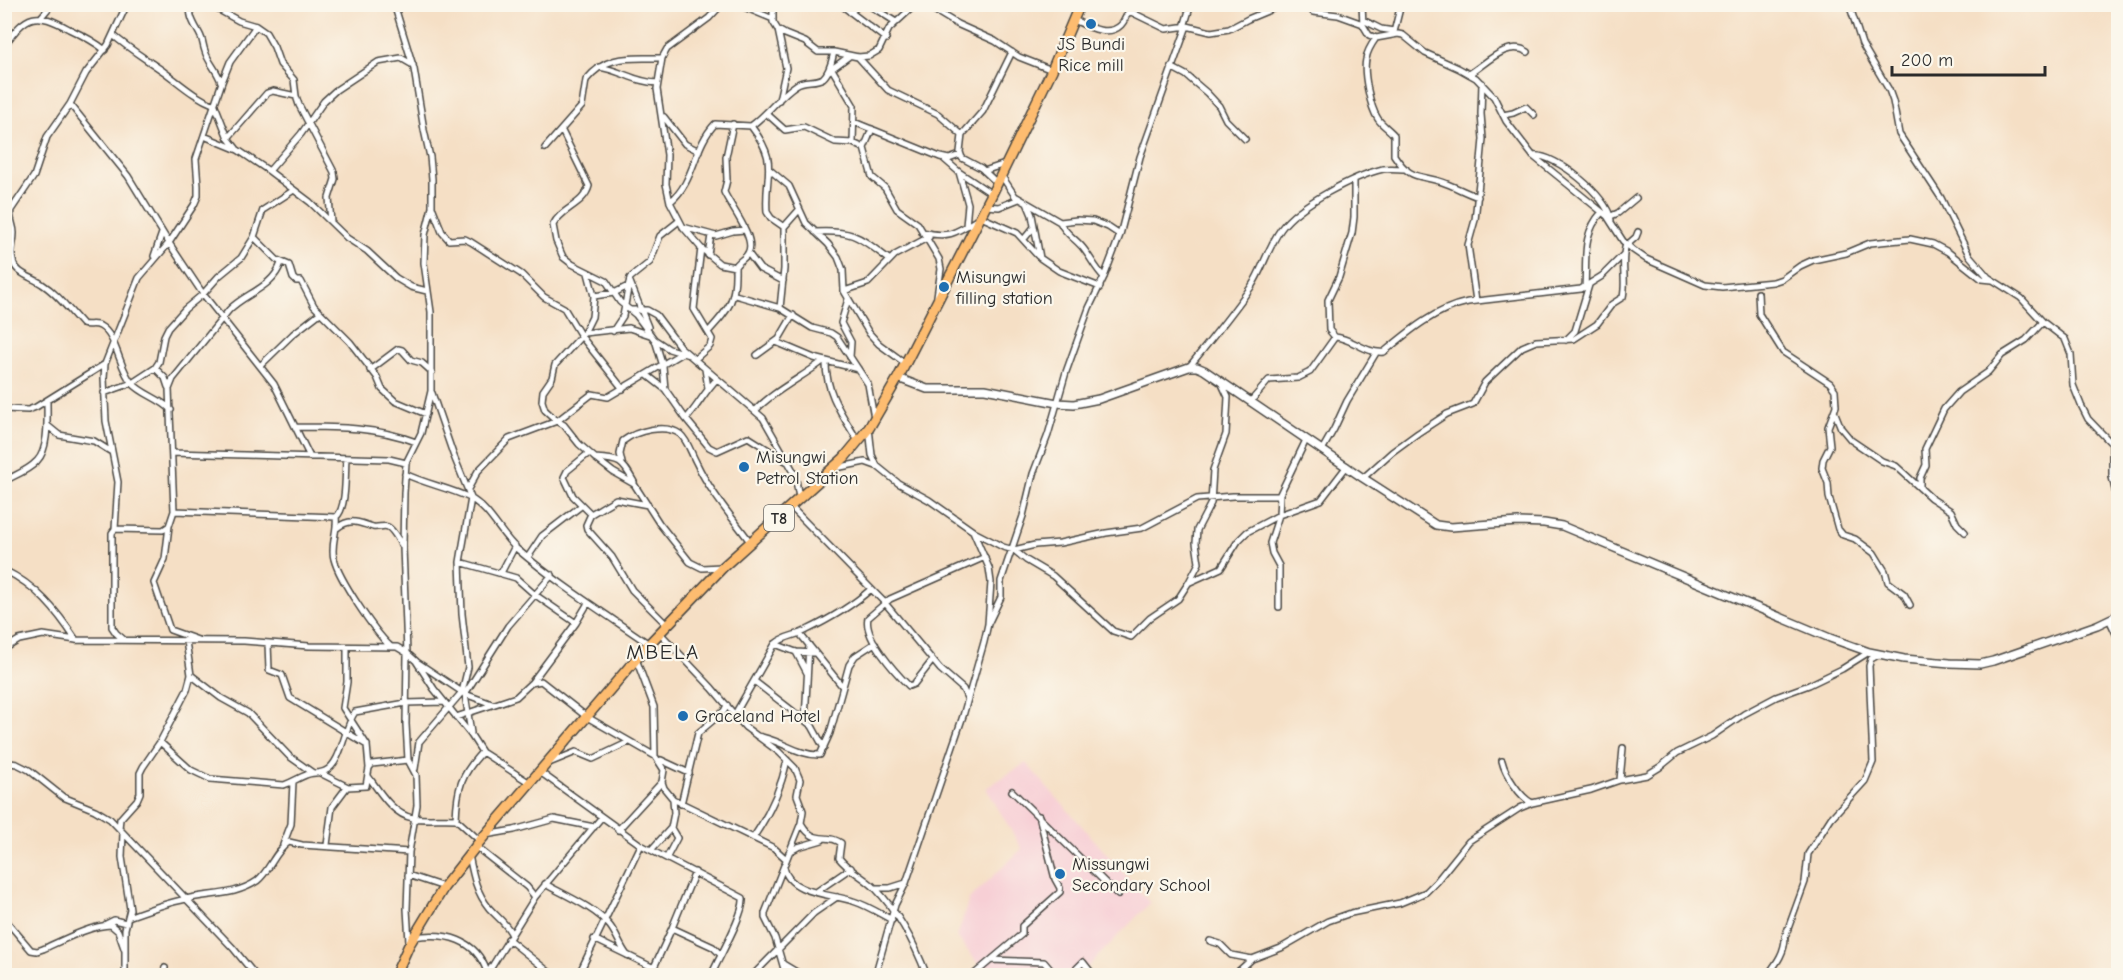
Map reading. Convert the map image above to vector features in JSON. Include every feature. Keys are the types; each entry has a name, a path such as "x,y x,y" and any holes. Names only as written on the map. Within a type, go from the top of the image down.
{"highway":[{"name":"T8","path":"395,975 444,887 477,844 636,659 723,567 832,469 869,428 898,378 981,217 1052,70 1080,4"}],"street":[{"path":"4,45 22,24 42,16 52,4"},
{"path":"127,4 105,50 86,73 70,104 48,137 34,176 7,215 14,231 13,262 18,270 54,294 82,324 103,328 113,343 132,383 162,401 171,410"},
{"path":"191,4 193,23 206,54 217,69 222,82"},
{"path":"208,4 239,21 256,26 271,39 280,64 294,80 296,96 335,176 329,198 331,222"},
{"path":"394,4 413,66 430,157 432,207 438,225 449,240 468,240 521,274 544,297 564,308 623,388"},
{"path":"722,4 709,18 667,49 662,58 658,96 667,155 666,184 670,202 683,227 701,248 724,266 735,267"},
{"path":"737,4 773,19"},
{"path":"773,4 773,19 778,30 786,68 778,101"},
{"path":"840,4 885,39"},
{"path":"850,12 861,4"},
{"path":"867,4 896,22"},
{"path":"1074,20 1093,28 1109,31 1121,25 1131,4"},
{"path":"875,975 895,905 906,883 968,700 988,624 1000,597 1001,581 1013,550 1033,474 1048,435 1066,372 1120,235 1140,157 1150,133 1191,4"},
{"path":"1127,14 1131,12 1166,29 1185,27 1203,32 1221,31 1284,4"},
{"path":"1307,4 1313,12 1345,17 1403,35 1425,53 1469,74 1482,83 1494,97 1503,115 1533,156 1611,219 1626,244 1646,259 1705,285 1716,287 1773,282 1782,279 1812,260 1846,253 1870,243 1910,239 1933,244 1948,252 1982,279 1992,280"},
{"path":"1362,4 1363,22 1369,35 1376,38 1394,33"},
{"path":"1394,33 1401,4"},
{"path":"1849,4 1862,44 1889,90 1899,134 1941,198 1968,255 1992,280 2021,298 2066,342 2071,354 2073,386 2081,405 2088,419 2112,444 2112,477 2118,502"},
{"path":"670,202 683,189 699,151 715,124 751,126 802,81 819,80 844,58 875,54 883,45 890,29 913,5"},
{"path":"927,5 957,24 995,41 1030,62 1052,70"},
{"path":"42,16 84,36 105,50"},
{"path":"123,639 112,627 111,538 114,529 118,482 110,451 104,393 105,364 139,278 169,243 188,216 198,196 196,159 222,82 233,56 256,26"},
{"path":"778,30 806,42 818,52 834,52 849,57"},
{"path":"113,35 187,91 215,105 228,138 237,150"},
{"path":"1376,38 1365,61 1371,105 1376,117 1394,135 1394,155 1406,169 1416,176 1440,181 1478,197"},
{"path":"1469,74 1506,49 1517,47 1528,52"},
{"path":"829,71 834,52"},
{"path":"960,155 962,135 985,108 1012,52"},
{"path":"858,57 888,90 938,114 962,135"},
{"path":"269,171 297,139 330,95 378,62 401,58 413,66"},
{"path":"545,148 582,106 586,80 599,67 609,61 623,58 662,58"},
{"path":"1172,66 1207,93 1219,106 1226,120 1245,139"},
{"path":"599,67 617,71 646,83 658,83"},
{"path":"829,71 854,106 853,143"},
{"path":"1476,301 1468,245 1478,197 1483,139 1482,83"},
{"path":"228,138 267,93 273,91 296,96"},
{"path":"70,104 128,176 162,233 203,294 261,365 277,389 310,457"},
{"path":"1503,115 1526,107 1534,115"},
{"path":"766,113 785,130 804,126 835,142 853,143 864,148"},
{"path":"662,114 685,144 699,151"},
{"path":"854,122 944,159 992,194"},
{"path":"708,332 735,295 735,267 748,253 750,246 745,230 724,192 728,180 725,162 734,124"},
{"path":"751,126 764,144 770,170 767,212 775,222 784,227"},
{"path":"872,129 864,148 873,179 885,188 897,209 918,224 941,263 936,301"},
{"path":"562,131 589,186 582,199 555,220 553,229 563,257 606,281 624,306 631,310 652,335"},
{"path":"204,136 237,150 269,171 396,278 411,287 428,291"},
{"path":"944,159 960,155"},
{"path":"960,155 999,179 1019,199 1060,222 1065,232 1082,246 1104,277"},
{"path":"1533,156 1544,156 1573,173 1597,194 1610,211 1611,219"},
{"path":"984,171 1006,164"},
{"path":"1189,367 1250,288 1263,266 1273,241 1286,222 1333,190 1354,180 1385,169 1406,169"},
{"path":"770,170 789,186 806,223 838,257 843,270 844,291 872,337 905,363"},
{"path":"959,172 968,204 966,226"},
{"path":"1354,180 1352,233 1339,278 1328,300 1329,330 1335,337 1376,353 1384,352 1407,333 1442,310 1459,303 1574,290 1587,286 1602,276 1623,255"},
{"path":"104,393 132,383 155,368 159,362 164,336 168,328 184,309 241,258 254,237 263,210 294,190"},
{"path":"1611,219 1636,198"},
{"path":"986,206 999,207 1019,199"},
{"path":"1027,203 1034,227 1038,256"},
{"path":"415,770 408,760 406,703 407,652 403,547 405,474 406,463 422,433 431,391 431,312 424,263 425,235 432,207"},
{"path":"780,308 784,227 799,210"},
{"path":"1566,340 1575,331 1587,286 1588,234 1591,225 1602,212"},
{"path":"844,291 868,283 902,249 924,235 946,236 981,217 1017,233 1043,261 1059,271 1100,287"},
{"path":"594,296 614,293 629,284 640,269 650,262 660,236 679,221"},
{"path":"1060,222 1093,221 1120,235"},
{"path":"683,227 716,236 745,230"},
{"path":"1024,239 1034,227"},
{"path":"815,232 835,231 853,234 890,260"},
{"path":"1363,478 1418,433 1447,414 1473,404 1485,382 1529,342 1574,339 1592,328 1612,304 1623,297 1626,279 1623,255 1626,244 1636,237 1638,232"},
{"path":"152,261 162,233"},
{"path":"708,255 711,235"},
{"path":"254,237 281,263 289,265 293,278 302,282 314,306 342,332 377,378 382,389 395,401 426,414"},
{"path":"4,252 12,243"},
{"path":"694,359 712,342 694,309 701,248"},
{"path":"748,253 760,269 783,281"},
{"path":"4,260 13,262"},
{"path":"169,389 180,369 235,303 270,280 279,270 281,263"},
{"path":"588,273 594,296 594,313 582,335 555,364 552,378 543,391 542,401 545,410 564,425 589,453 613,472 634,484"},
{"path":"613,331 623,316 629,284"},
{"path":"629,284 663,366 665,389"},
{"path":"1758,293 1759,314 1783,352 1833,386 1836,398 1835,413 1828,427 1830,446 1822,460 1822,468 1828,483 1829,497 1838,529 1843,535 1874,553 1885,571 1888,582 1904,594 1910,605"},
{"path":"735,295 780,308 812,328 837,337 868,384 874,420"},
{"path":"848,299 841,319 851,342 850,357"},
{"path":"631,310 641,309 656,315 689,355 756,410 770,427 797,481 799,499"},
{"path":"261,365 293,334 320,313"},
{"path":"757,355 776,342 793,315"},
{"path":"1920,488 1920,478 1926,465 1924,452 1944,409 1959,392 1988,372 2002,355 2026,340 2043,322"},
{"path":"582,335 635,329 652,335 689,355"},
{"path":"1251,401 1269,380 1304,376 1310,372 1335,337"},
{"path":"776,342 824,361 858,369"},
{"path":"370,370 398,349 402,350 411,360 422,363 432,372"},
{"path":"468,489 478,471 509,440 557,421 592,394 608,397 682,353"},
{"path":"1322,450 1347,401 1376,353"},
{"path":"756,410 764,402 824,361"},
{"path":"824,361 831,393 858,441"},
{"path":"4,409 28,410 47,402 105,364"},
{"path":"705,367 708,388"},
{"path":"898,378 927,389 985,388 1057,403 1074,404 1094,400 1189,367 1197,367 1436,525 1451,527 1527,522 1562,526 1735,600 1869,652 1925,662 1980,664 2013,655 2118,615"},
{"path":"155,368 165,378 169,389 174,511 169,526 165,559 154,583 170,630 200,641"},
{"path":"647,375 665,389 686,419 713,450 727,448 748,436 787,462"},
{"path":"686,419 717,379"},
{"path":"832,469 864,462 877,466 898,483 929,500 973,531 1013,550 1053,576 1113,631 1129,637 1134,635 1150,618 1178,599 1200,558 1196,543 1197,530 1209,508 1213,470 1226,434 1229,403 1221,382"},
{"path":"431,391 471,498 460,562 462,614 468,667 464,693 471,735"},
{"path":"4,481 26,470 39,459 48,426 47,402"},
{"path":"1835,413 1841,428 1851,440 1882,461 1896,466 1950,511 1965,532"},
{"path":"48,426 59,435 94,441 110,451"},
{"path":"296,427 369,428 416,442"},
{"path":"869,428 872,455 877,466"},
{"path":"723,567 702,568 690,561 659,523 622,463 620,454 623,441 639,431 649,429 679,433 686,440 708,485 751,543"},
{"path":"1279,607 1280,566 1272,553 1270,543 1280,515 1280,495 1306,440"},
{"path":"172,453 389,459 406,463"},
{"path":"589,453 564,474 564,477 573,496 591,514"},
{"path":"174,511 336,517 343,506 346,458"},
{"path":"595,458 618,460 622,463"},
{"path":"1189,582 1221,568 1243,535 1280,515 1318,502 1347,466"},
{"path":"405,474 471,498 487,512 528,558 588,603 649,644"},
{"path":"1013,550 1142,528 1190,501 1280,495"},
{"path":"648,505 616,499 591,514 586,525 587,529 612,557 633,590 663,628 745,727 787,760 800,777 797,795 802,811 801,823 765,913 786,975"},
{"path":"528,558 542,536 581,506"},
{"path":"791,507 885,603 932,661 963,689 968,700"},
{"path":"336,517 337,528 333,549 338,569 375,630 390,646"},
{"path":"337,528 346,522 356,520 372,526 385,526 403,547"},
{"path":"114,529 163,530 169,526"},
{"path":"973,531 989,568 991,589 988,624"},
{"path":"501,573 515,546"},
{"path":"932,661 917,681 909,686 894,671 875,643 867,628 867,622 872,614 885,603 985,557"},
{"path":"460,562 516,578 534,594 576,623"},
{"path":"4,570 40,593 76,640"},
{"path":"991,589 1005,572"},
{"path":"486,974 483,961 468,944 437,936 412,941 407,909 409,852 417,806 416,755 419,742 464,693 498,640 552,575"},
{"path":"735,714 774,644 837,615 871,589"},
{"path":"456,717 516,697 531,683 576,623 588,603"},
{"path":"2109,619 2118,638"},
{"path":"800,634 813,653 842,686"},
{"path":"4,649 19,640 43,635 76,640 244,641 346,647 397,647 407,652 416,662 482,752 530,783"},
{"path":"125,975 127,920 130,909 122,856 120,819 137,800 140,793 140,773 180,706 191,675 186,641"},
{"path":"268,643 269,670 282,675 290,699 367,745"},
{"path":"757,736 820,755 838,708 842,686 852,660 875,643"},
{"path":"774,644 796,652 813,653"},
{"path":"346,647 347,682 343,708 367,745 369,768 366,787"},
{"path":"796,652 808,674"},
{"path":"1233,975 1252,959 1281,948 1328,921 1351,913 1400,903 1426,892 1468,841 1512,813 1532,803 1572,796 1620,780 1647,775 1677,753 1712,736 1744,714 1776,697 1809,685 1842,669 1869,652"},
{"path":"805,720 808,674 813,653"},
{"path":"1767,975 1781,956 1785,946 1785,938 1805,882 1808,854 1828,821 1857,792 1873,762 1869,666 1871,659 1880,654"},
{"path":"618,830 662,782 664,770 657,758 654,707 636,659"},
{"path":"416,662 464,693 494,705"},
{"path":"191,675 221,698 248,713 289,756 316,773 348,786 366,787 380,792"},
{"path":"531,683 536,681 546,683 587,717 657,758 689,773"},
{"path":"754,681 816,730 824,748"},
{"path":"160,742 191,770 210,779 284,785 305,775 328,769 333,764 355,712 406,703 444,702"},
{"path":"681,804 698,733 724,711 727,705"},
{"path":"629,742 594,759 589,759 576,752 543,768 602,818 641,845 743,898 744,903 739,918 711,975"},
{"path":"1620,780 1623,748"},
{"path":"482,752 462,778 458,790 456,819 477,844 537,894"},
{"path":"369,768 377,763 408,760"},
{"path":"753,838 776,801 787,760"},
{"path":"1502,761 1517,791 1532,803"},
{"path":"4,762 17,764 29,770 63,797 110,819 256,975"},
{"path":"368,776 400,813 414,818 456,819"},
{"path":"4,918 27,946 37,951 114,920 127,920 186,899 229,893 254,883 261,878 282,847 289,832 293,782"},
{"path":"662,782 667,793 681,804 779,851 786,857 787,877 791,881 816,891 855,901 893,917"},
{"path":"327,845 332,807 348,786"},
{"path":"1012,791 1118,895"},
{"path":"651,850 672,828 673,799"},
{"path":"972,975 1022,934 1022,926 1060,892 1054,879 1039,816"},
{"path":"486,974 537,894 602,818"},
{"path":"477,844 554,819 594,827"},
{"path":"801,823 809,834"},
{"path":"667,858 677,838 672,828"},
{"path":"289,832 295,842"},
{"path":"797,833 824,839"},
{"path":"786,857 798,847 824,839 833,839 841,843 839,858 875,888 893,917 917,948 927,975"},
{"path":"282,847 289,842 295,842 302,845 409,852"},
{"path":"477,844 476,887 485,903 504,921 511,933"},
{"path":"578,975 641,845"},
{"path":"816,891 852,868"},
{"path":"650,975 695,872"},
{"path":"408,875 444,887"},
{"path":"875,888 890,888 906,883"},
{"path":"545,884 578,902 611,926"},
{"path":"752,975 814,913 837,897"},
{"path":"608,912 611,926 627,955"},
{"path":"105,925 115,927 125,951"},
{"path":"672,928 713,947 720,954"},
{"path":"508,939 554,975"},
{"path":"594,939 654,968"},
{"path":"1210,941 1220,944 1231,955 1252,959"},
{"path":"713,947 724,946"},
{"path":"483,961 494,960"},
{"path":"991,960 1044,962 1056,975"},
{"path":"1069,975 1083,962 1094,975"},
{"path":"783,964 803,975"},
{"path":"162,975 165,968"}],"shaded area":[{"name":"Missungwi Secondary School","path":"1026,763 1150,903 1080,975 987,975 957,937 969,899 1022,849 986,788"}],"place":[{"name":"JS Bundi Rice mill","path":"1091,24"},
{"name":"Misungwi filling station","path":"944,287"},
{"name":"Misungwi Petrol Station","path":"744,467"},
{"name":"Graceland Hotel","path":"683,716"},
{"name":"Missungwi Secondary School","path":"1060,874"}],"district":[{"name":"MBELA","path":"663,652"}]}
